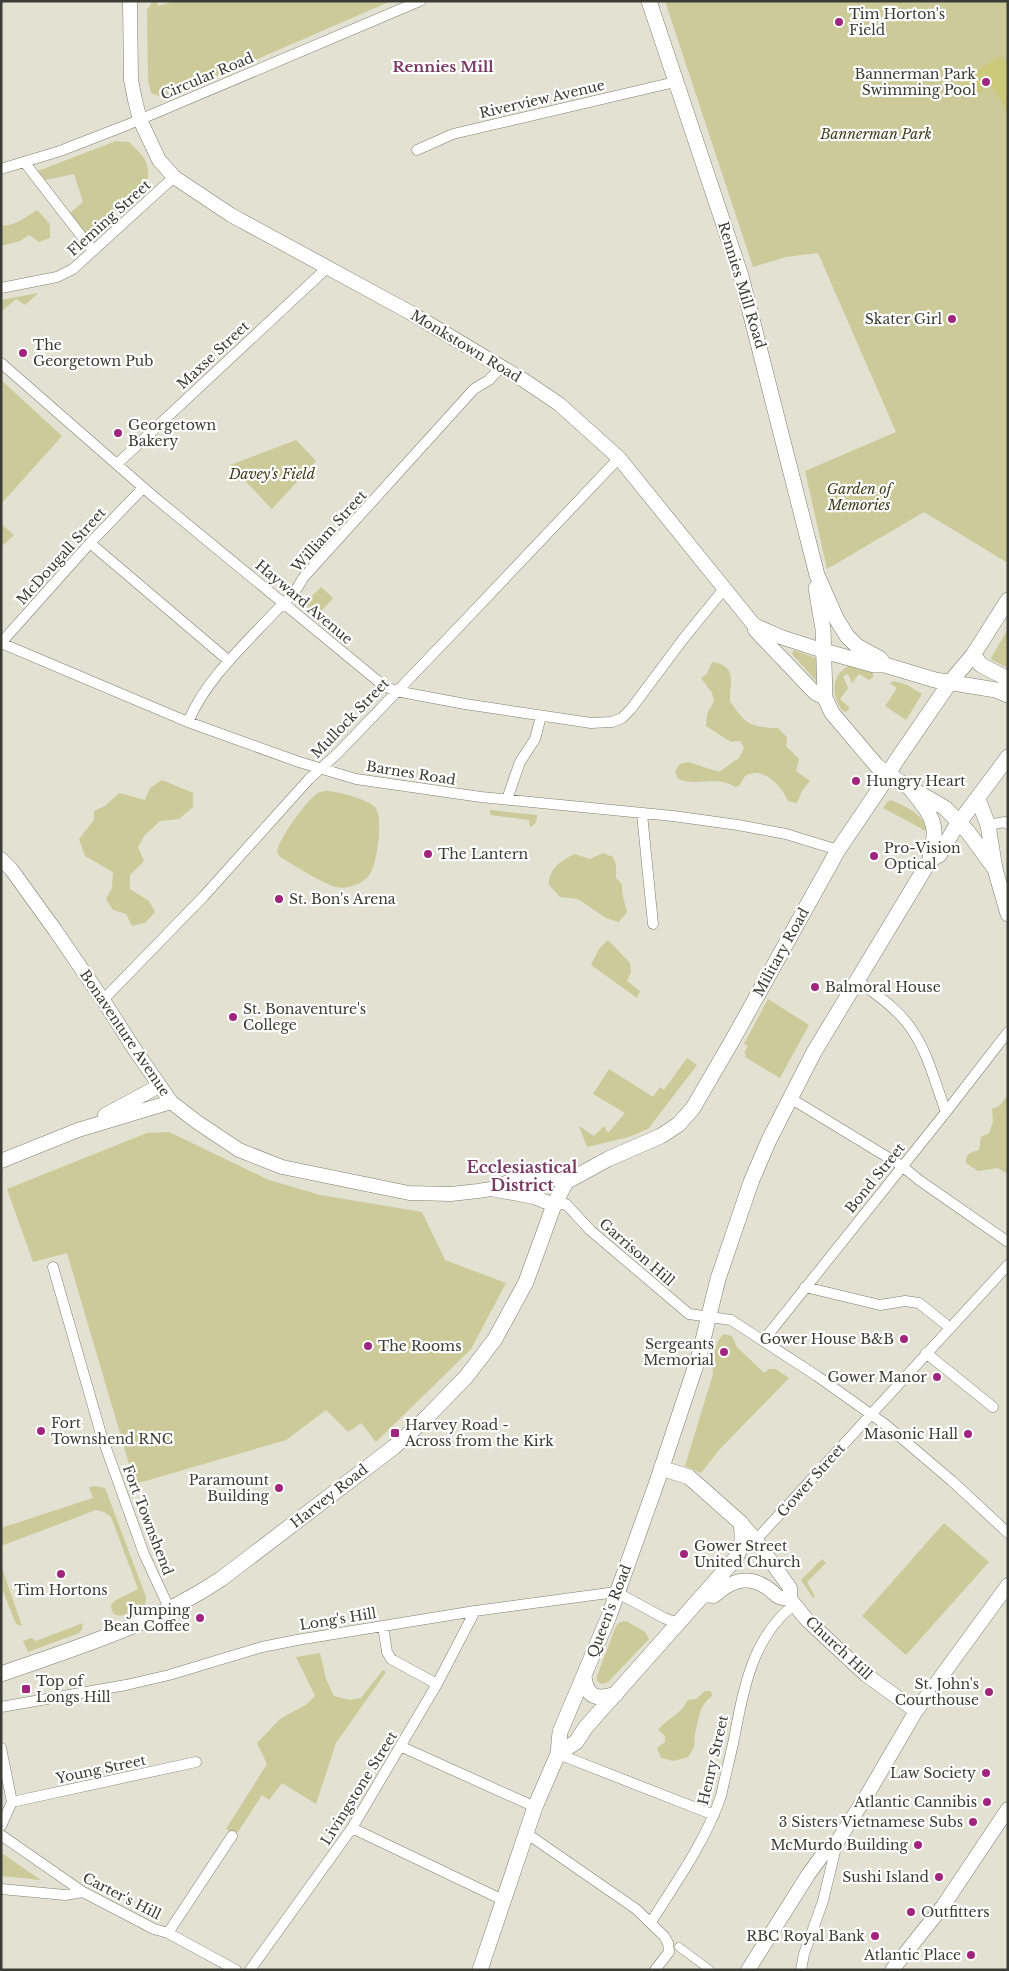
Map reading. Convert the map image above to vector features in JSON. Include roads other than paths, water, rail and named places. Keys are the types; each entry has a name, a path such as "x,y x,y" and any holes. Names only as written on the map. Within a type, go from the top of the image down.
{"main road":[{"name":"Rennies Mill Road","path":"649,1 741,276 818,575 837,620 847,636 857,646 879,658 885,665 935,680 996,690 1008,695"},
{"name":"Rennies Mill Road","path":"818,575 816,590 820,607 824,650 825,698"},
{"name":"Military Road","path":"566,1182 608,1159 661,1136 679,1124 693,1108 838,850 950,681 972,655 1008,600"},
{"path":"824,650 874,665 885,665"},
{"path":"972,655 981,665 1008,679"},
{"name":"Monkstown Road","path":"825,698 839,722 877,766 910,788"},
{"path":"910,788 933,821 934,841 930,850 930,860 939,855 1008,757"},
{"path":"910,788 945,808 968,832 995,869"},
{"path":"978,799 988,824 995,869 1008,914"},
{"name":"Queen's Road","path":"480,1970 526,1833 558,1754 560,1732 609,1616 661,1468 699,1356 718,1279 751,1182 769,1140 814,1052 930,860"},
{"path":"554,1205 566,1182"},
{"name":"Harvey Road","path":"1,1674 39,1662 170,1610 221,1579 394,1447 455,1390 484,1355 526,1282 554,1205"},
{"name":"Church Hill","path":"661,1468 689,1477 740,1523"},
{"path":"558,1754 576,1742 586,1727 735,1559 741,1549 743,1539 740,1523"},
{"path":"584,1677 588,1692 593,1696 601,1697 616,1694"}],"street":[{"name":"Monkstown Road","path":"130,1 131,80 140,120 159,160 174,177 231,215 411,313 559,404 619,458 754,625 755,630 815,693 825,698"},
{"name":"Circular Road","path":"1,169 25,163 140,120 420,1"},
{"name":"Riverview Avenue","path":"417,150 453,134 675,82"},
{"path":"25,163 93,251"},
{"name":"Fleming Street","path":"1,288 58,277 73,269 174,177"},
{"name":"Maxse Street","path":"117,464 328,267"},
{"name":"Hayward Avenue","path":"1,363 143,488 384,686 396,691 541,716 591,723 612,722 622,718 641,698 684,638 724,589"},
{"name":"William Street","path":"188,722 196,702 229,661 296,592 303,578 474,389 489,380 500,367"},
{"name":"Mullock Street","path":"103,1000 204,896 320,769 453,633 619,458"},
{"name":"McDougall Street","path":"1,643 90,543 143,488"},
{"path":"90,543 229,661"},
{"name":"Monkstown Road","path":"754,625 782,637 824,650"},
{"name":"Barnes Road","path":"1,643 188,722 320,769 356,779 507,799 690,818 786,834 838,850"},
{"path":"507,799 520,762 535,739 541,716"},
{"path":"642,814 654,924"},
{"path":"988,824 1005,822 1008,824"},
{"name":"Bonaventure Avenue","path":"1,859 11,869 55,930 171,1102 239,1150 282,1167 409,1193 451,1194 491,1189 516,1179 545,1176 566,1182"},
{"path":"857,980 880,998 913,1031 920,1043 946,1112"},
{"name":"Bond Street","path":"763,1341 1008,1032"},
{"path":"78,1130 159,1086"},
{"path":"790,1098 902,1166 1008,1242"},
{"path":"1,1161 78,1130 171,1102"},
{"name":"Bonaventure Avenue","path":"491,1189 534,1197 554,1205"},
{"name":"Garrison Hill","path":"554,1205 566,1204 590,1230 689,1314 731,1320 817,1376 870,1416 886,1425 945,1475 1008,1533"},
{"name":"Gower Street","path":"756,1540 949,1327 1008,1265"},
{"name":"Fort Townshend","path":"53,1267 102,1434 144,1554 170,1610"},
{"path":"805,1286 880,1305 905,1301 919,1303 949,1327"},
{"path":"926,1353 993,1407"},
{"name":"Church Hill","path":"740,1523 756,1540 790,1588 792,1602"},
{"name":"Church Hill","path":"703,1595 714,1596 729,1584 749,1581 763,1585 778,1598 792,1602 826,1639 865,1674 916,1711"},
{"path":"748,1970 808,1875 837,1842 868,1796 916,1711 1008,1585"},
{"path":"616,1592 664,1618 678,1623"},
{"name":"Long's Hill","path":"1,1707 126,1685 277,1644 474,1611 616,1592"},
{"name":"Henry Street","path":"651,1922 689,1862 714,1815 721,1796 746,1678 755,1655 781,1614 792,1602"},
{"name":"Livingstone Street","path":"250,1970 352,1828 402,1747 474,1611"},
{"path":"383,1626 387,1652 391,1659 437,1684"},
{"path":"402,1747 536,1807"},
{"path":"1,1748 12,1802 1,1826"},
{"path":"558,1754 714,1815"},
{"name":"Young Street","path":"12,1802 196,1762"},
{"path":"892,1970 943,1906 1008,1809"},
{"path":"352,1828 503,1900"},
{"path":"526,1833 617,1895 651,1922 664,1936 668,1943 669,1952 654,1970"},
{"name":"Carter's Hill","path":"1,1835 83,1892 154,1929 168,1933 236,1970"},
{"path":"168,1933 232,1836"},
{"path":"801,1970 804,1954 823,1900 837,1842"},
{"path":"1,1889 65,1895 83,1892"},
{"path":"679,1947 710,1970"}],"place":[{"name":"Tim Horton's Field","path":"839,22"},
{"name":"Bannerman Park Swimming Pool","path":"986,82"},
{"name":"Skater Girl","path":"952,319"},
{"name":"The Georgetown Pub","path":"23,353"},
{"name":"Georgetown Bakery","path":"118,433"},
{"name":"Hungry Heart","path":"856,781"},
{"name":"The Lantern","path":"428,854"},
{"name":"Pro-Vision Optical","path":"874,856"},
{"name":"St. Bon's Arena","path":"279,899"},
{"name":"Balmoral House","path":"815,987"},
{"name":"St. Bonaventure's College","path":"233,1017"},
{"name":"Gower House B&B","path":"904,1339"},
{"name":"The Rooms","path":"368,1346"},
{"name":"Sergeants Memorial","path":"724,1352"},
{"name":"Gower Manor","path":"937,1377"},
{"name":"Fort Townshend RNC","path":"41,1431"},
{"name":"Harvey Road - Across from the Kirk","path":"395,1433"},
{"name":"Masonic Hall","path":"968,1434"},
{"name":"Paramount Building","path":"279,1488"},
{"name":"Gower Street United Church","path":"684,1554"},
{"name":"Tim Hortons","path":"61,1574"},
{"name":"Jumping Bean Coffee","path":"200,1618"},
{"name":"Top of Longs Hill","path":"26,1689"},
{"name":"St. John's Courthouse","path":"989,1692"},
{"name":"Law Society","path":"986,1773"},
{"name":"Atlantic Cannibis","path":"987,1802"},
{"name":"3 Sisters Vietnamese Subs","path":"973,1822"},
{"name":"McMurdo Building","path":"918,1845"},
{"name":"Sushi Island","path":"939,1877"},
{"name":"Outfitters","path":"911,1912"},
{"name":"RBC Royal Bank","path":"875,1936"},
{"name":"Atlantic Place","path":"971,1955"}],"district":[{"name":"Rennies Mill","path":"443,67"},
{"name":"Ecclesiastical District","path":"522,1176"}],"park label":[{"name":"Bannerman Park","path":"876,134"},
{"name":"Davey's Field","path":"272,474"},
{"name":"Garden of Memories","path":"859,498"}]}
